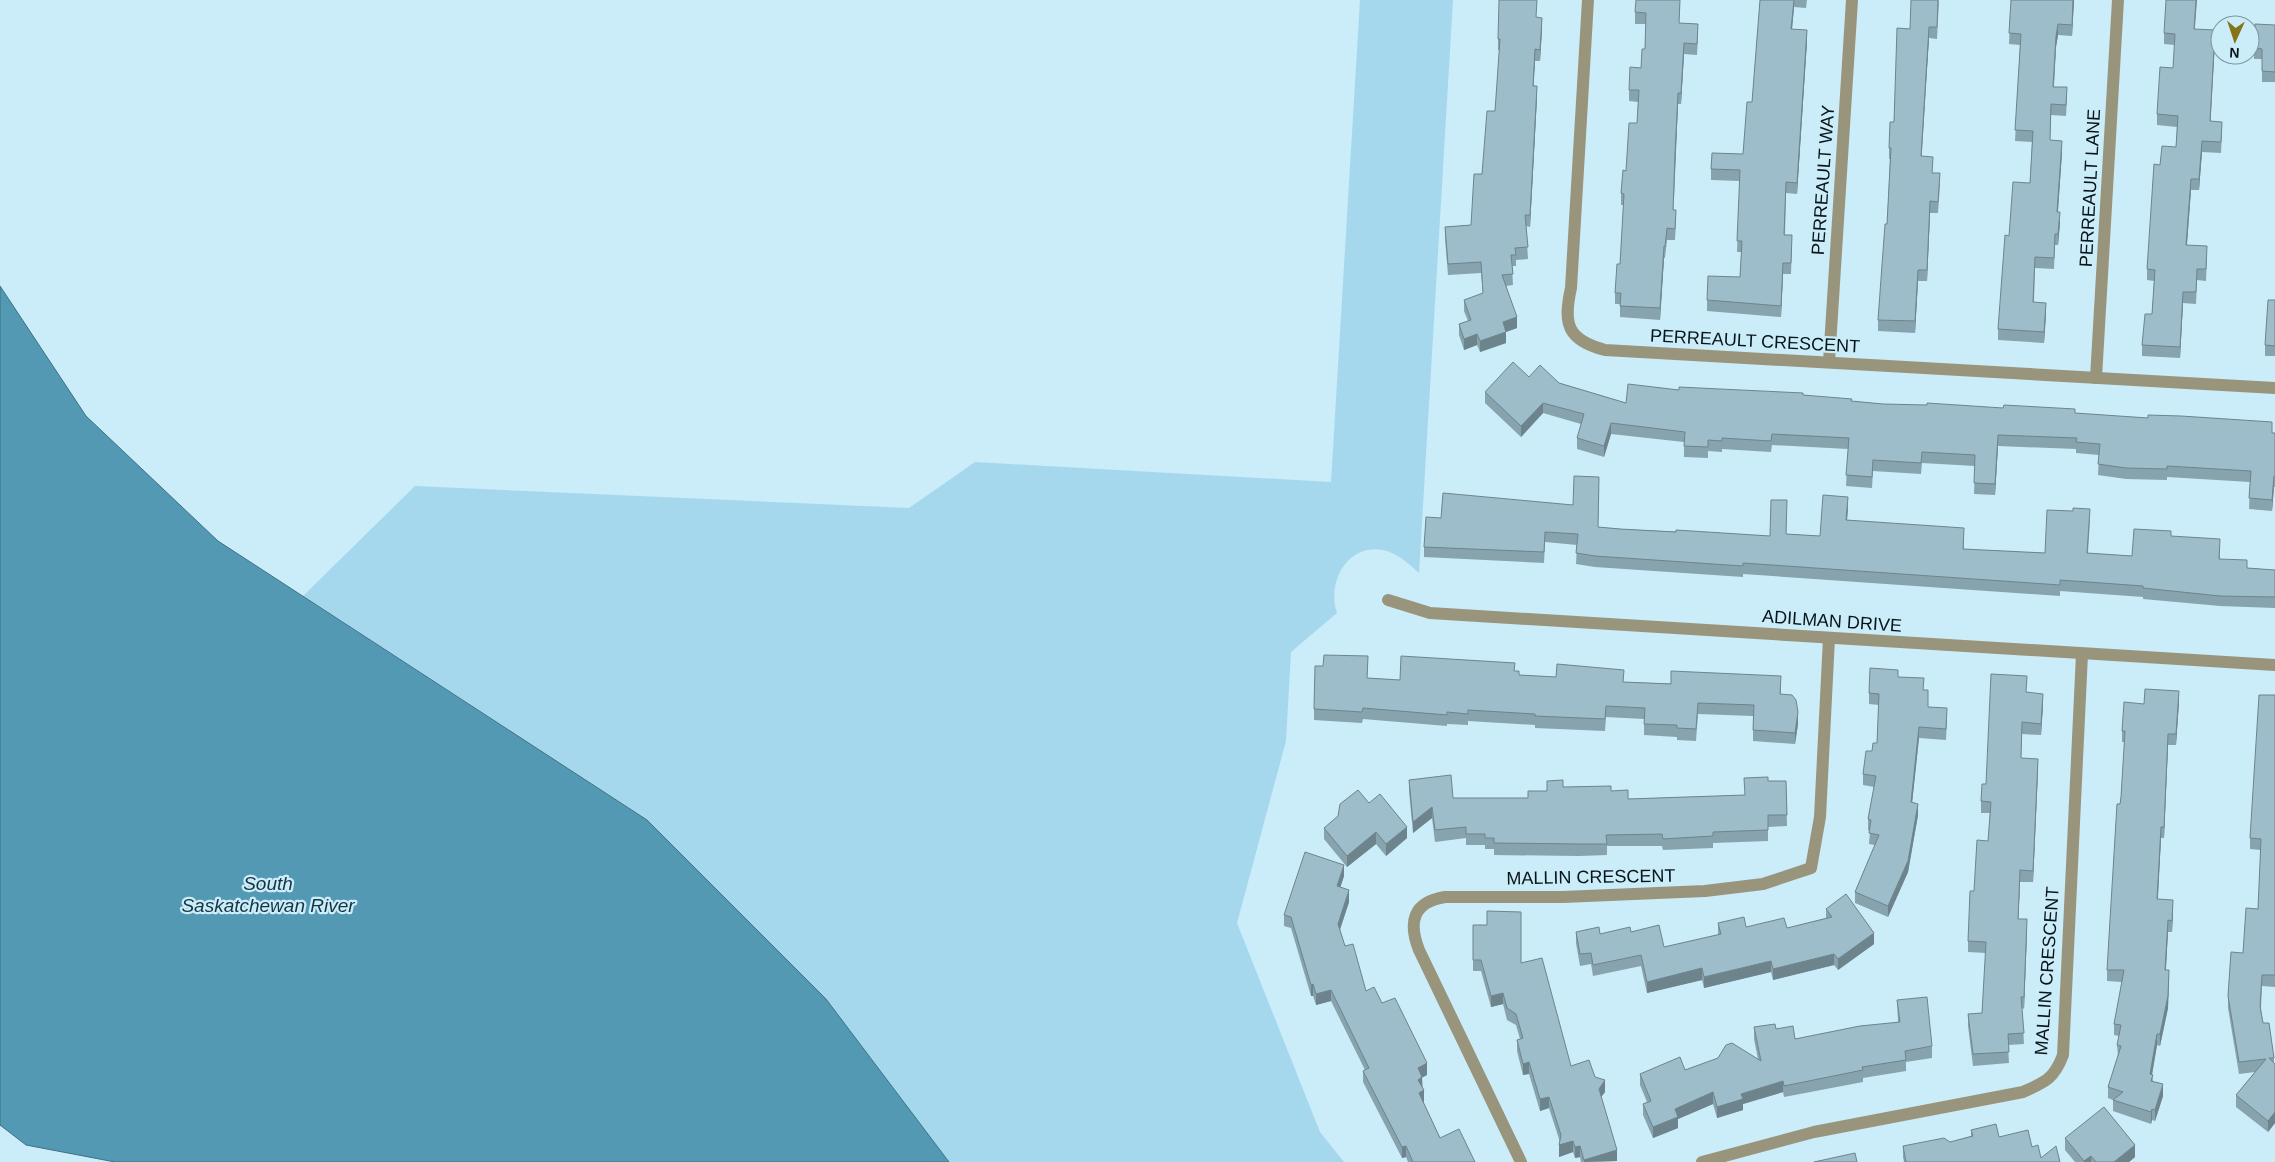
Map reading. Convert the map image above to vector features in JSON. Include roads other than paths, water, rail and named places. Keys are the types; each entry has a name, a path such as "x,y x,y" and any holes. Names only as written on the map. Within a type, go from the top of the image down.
{"street":[{"name":"PERREAULT CRESCENT","path":"1588,0 1571,288 1566,311 1567,323 1577,338 1605,350 2275,388"},
{"name":"PERREAULT WAY","path":"1829,362 1852,0"},
{"name":"PERREAULT LANE","path":"2096,378 2118,0"},
{"name":"ADILMAN DRIVE","path":"1388,600 1430,613 2275,665"},
{"name":"MALLIN CRESCENT","path":"1521,1162 1419,950 1414,938 1415,914 1422,905 1431,899 1445,897 1563,897 1705,891 1763,884 1811,868 1820,817 1829,638"},
{"name":"MALLIN CRESCENT","path":"1702,1162 1814,1132 2023,1092 2044,1083 2056,1072 2062,1055 2082,654"}],"water":[{"name":"South Saskatchewan River","path":"0,286 86,416 218,541 647,820 826,999 949,1162 115,1162 26,1145 0,1125"}]}
